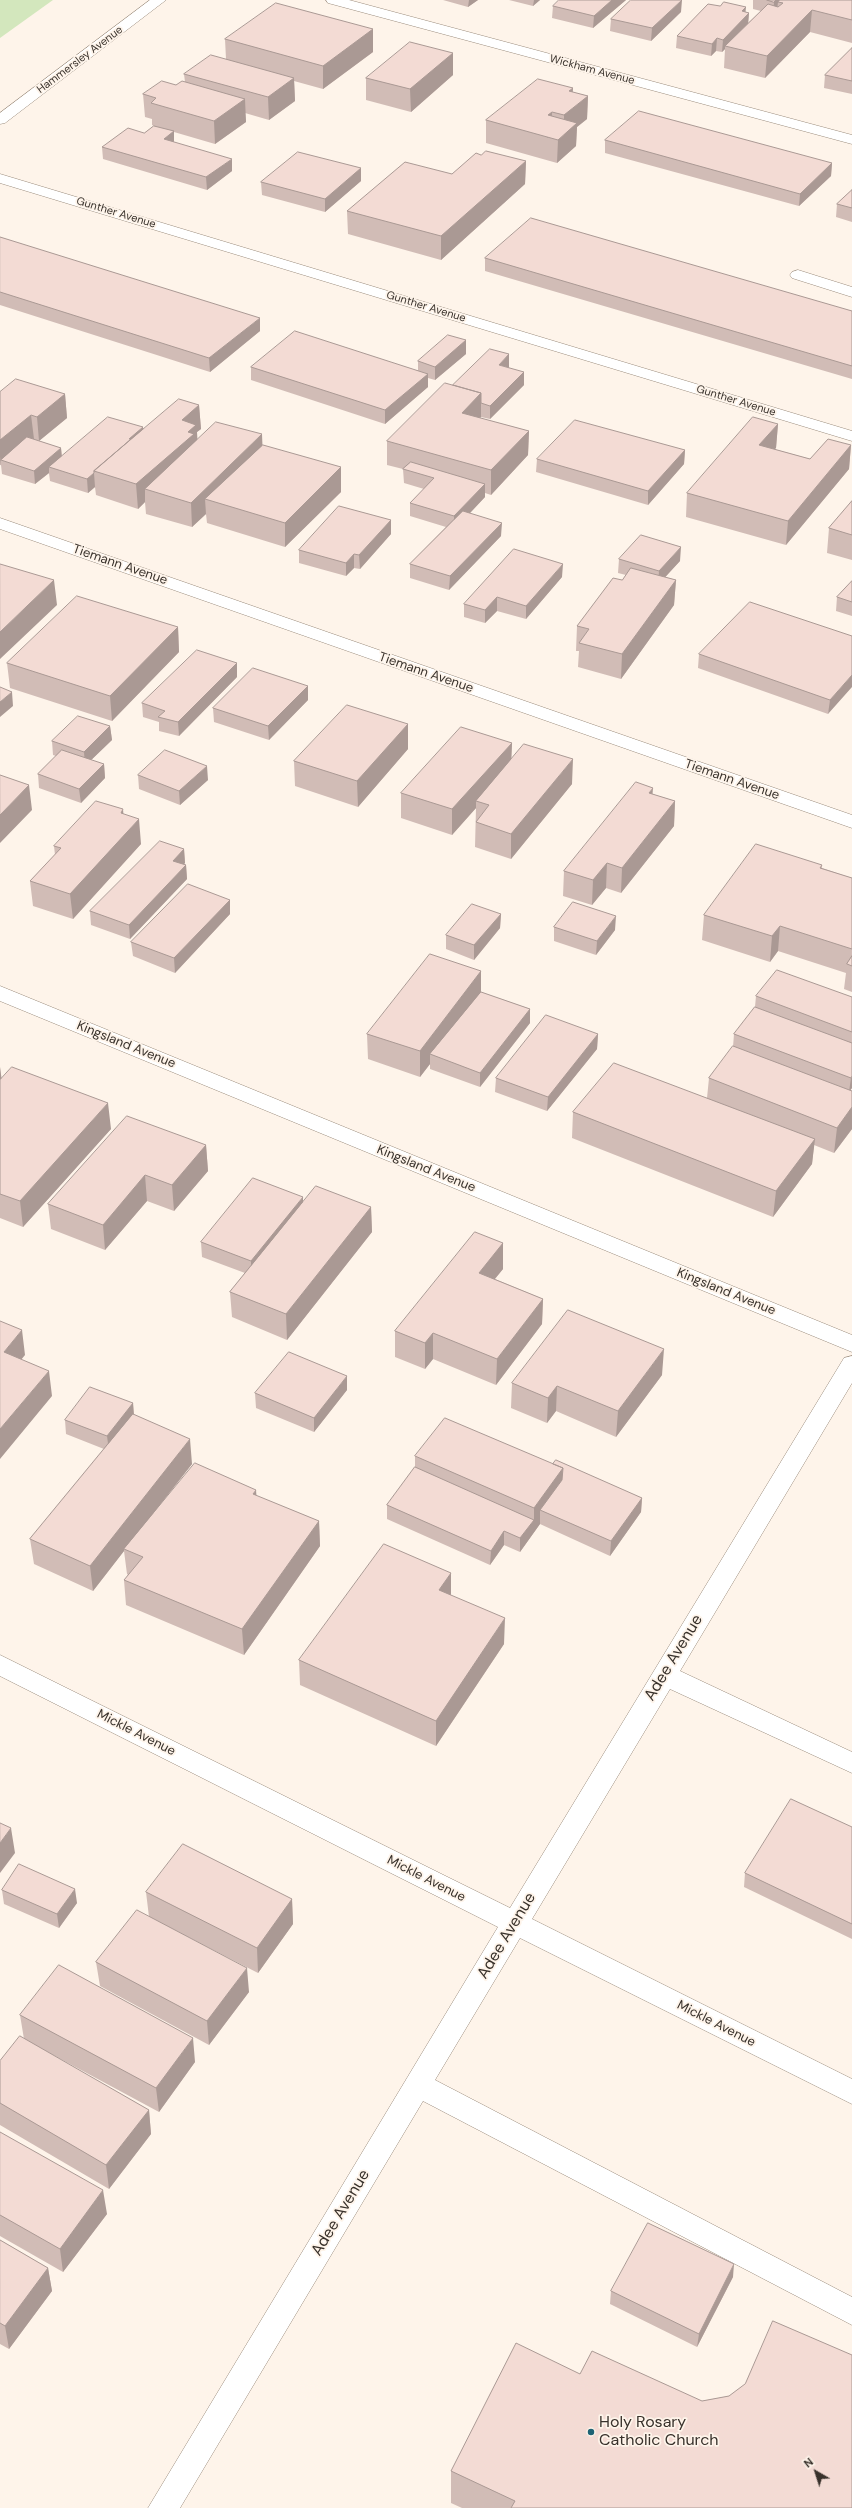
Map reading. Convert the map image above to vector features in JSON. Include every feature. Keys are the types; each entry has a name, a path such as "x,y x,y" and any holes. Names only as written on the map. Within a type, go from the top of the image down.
{"street":[{"name":"Hammersley Avenue","path":"0,120 159,0"},
{"name":"Wickham Avenue","path":"333,0 852,140"},
{"name":"Gunther Avenue","path":"0,178 852,436"},
{"path":"798,275 852,292"},
{"name":"Tiemann Avenue","path":"0,523 852,822"},
{"name":"Kingsland Avenue","path":"0,993 852,1344"},
{"name":"Adee Avenue","path":"163,2508 852,1364"},
{"name":"Mickle Avenue","path":"0,1665 852,2092"},
{"path":"664,1675 852,1763"},
{"path":"418,2085 852,2312"}],"green space":[{"path":"0,0 53,0 0,38"}],"building":[{"path":"559,0 612,0 594,16 553,6"},
{"path":"631,0 682,0 652,28 611,19"},
{"path":"780,0 852,0 852,20 812,10 767,56 725,46 768,4 778,7 783,3 778,2"},
{"path":"724,2 746,7 742,11 749,13 723,40 717,38 712,44 677,36 708,4 720,6"},
{"path":"276,3 373,29 323,66 225,39"},
{"path":"410,42 453,53 410,89 366,78"},
{"path":"852,48 852,81 825,75"},
{"path":"211,55 294,78 268,97 184,74"},
{"path":"538,79 573,88 569,91 588,96 564,115 552,112 548,115 577,123 558,140 486,120"},
{"path":"162,81 176,85 182,81 245,99 214,121 151,103 156,98 143,94"},
{"path":"639,111 832,163 800,194 605,140"},
{"path":"154,126 174,131 164,139 232,159 206,177 102,147 128,128 144,133"},
{"path":"486,151 526,161 441,236 347,211 405,162 452,174 476,153 481,155"},
{"path":"298,152 361,168 325,199 261,182"},
{"path":"852,190 852,208 837,204"},
{"path":"531,218 852,311 852,366 485,258"},
{"path":"0,237 260,318 209,358 0,292"},
{"path":"295,331 428,374 385,410 251,367"},
{"path":"448,335 466,340 435,367 418,361"},
{"path":"490,349 509,354 499,365 524,372 490,406 481,403 481,393 453,385"},
{"path":"16,379 65,394 37,417 31,415 0,440 0,392"},
{"path":"445,383 481,393 462,413 529,431 491,470 387,441"},
{"path":"179,399 199,405 182,420 196,425 188,432 194,434 136,484 94,471"},
{"path":"108,417 143,427 87,479 49,467"},
{"path":"753,417 778,424 759,445 810,459 828,439 851,445 788,521 687,493"},
{"path":"575,420 685,450 648,491 537,459"},
{"path":"216,422 262,434 191,503 145,489"},
{"path":"27,437 61,448 34,471 1,460"},
{"path":"263,445 341,467 285,523 205,499"},
{"path":"411,462 485,484 454,516 410,503 434,478 403,469"},
{"path":"852,501 852,535 829,528"},
{"path":"339,506 391,520 359,555 354,554 346,563 299,550"},
{"path":"463,511 502,523 450,576 410,564"},
{"path":"641,535 681,547 659,571 619,559"},
{"path":"514,549 563,564 526,606 497,597 485,610 464,604"},
{"path":"0,564 54,580 0,632"},
{"path":"631,568 676,580 622,654 579,643 589,629 577,626 613,578 622,580"},
{"path":"852,581 852,602 837,597"},
{"path":"77,596 178,627 110,696 7,663"},
{"path":"750,602 852,636 852,675 830,700 699,654"},
{"path":"197,650 237,663 178,722 158,717 165,711 142,703"},
{"path":"253,668 308,686 268,726 213,708"},
{"path":"0,687 12,692 0,702"},
{"path":"347,705 408,724 357,781 294,761"},
{"path":"78,716 110,726 84,752 52,741"},
{"path":"461,727 512,743 452,809 401,793"},
{"path":"524,744 573,759 511,834 476,822 489,805 476,801"},
{"path":"62,750 104,764 79,789 38,774"},
{"path":"165,750 207,766 179,791 138,775"},
{"path":"0,775 29,785 0,815"},
{"path":"636,782 653,788 649,793 675,801 622,868 607,863 593,880 564,871"},
{"path":"96,801 123,809 121,813 139,819 70,894 30,881 61,848 54,846"},
{"path":"160,841 184,849 173,861 186,865 129,925 90,911"},
{"path":"756,844 822,865 820,868 852,878 852,949 780,926 772,936 704,915"},
{"path":"188,884 230,900 174,958 131,942"},
{"path":"573,902 616,916 597,941 554,927"},
{"path":"472,904 501,914 474,945 446,935"},
{"path":"430,954 481,971 420,1051 367,1034"},
{"path":"852,956 852,966 847,964"},
{"path":"777,970 852,997 852,1032 756,996"},
{"path":"481,992 530,1009 480,1073 430,1054"},
{"path":"755,1007 852,1043 851,1078 734,1034"},
{"path":"546,1015 598,1034 548,1097 496,1078"},
{"path":"733,1046 852,1091 852,1107 837,1128 709,1078"},
{"path":"614,1063 815,1139 776,1191 573,1112"},
{"path":"12,1067 108,1103 20,1201 0,1194 0,1080"},
{"path":"127,1116 206,1145 172,1185 145,1175 103,1225 48,1204"},
{"path":"253,1178 303,1197 251,1261 201,1242"},
{"path":"316,1186 371,1207 286,1314 230,1292"},
{"path":"475,1232 503,1243 479,1273 543,1299 497,1359 433,1333 425,1343 395,1331"},
{"path":"568,1310 664,1349 618,1411 557,1386 548,1398 512,1383"},
{"path":"0,1321 22,1330 4,1352 49,1371 0,1429"},
{"path":"289,1352 347,1376 314,1418 255,1393"},
{"path":"90,1387 133,1403 107,1436 65,1420"},
{"path":"133,1414 190,1439 90,1566 30,1539"},
{"path":"445,1418 563,1468 534,1508 415,1456"},
{"path":"556,1460 642,1498 611,1541 540,1510 562,1480 563,1468 553,1464"},
{"path":"195,1463 256,1490 253,1494 319,1521 242,1629 124,1580 143,1557 124,1549"},
{"path":"415,1467 534,1520 520,1538 504,1531 491,1551 387,1505"},
{"path":"384,1544 451,1573 439,1590 505,1618 436,1721 299,1660"},
{"path":"791,1799 852,1827 852,1924 745,1873"},
{"path":"0,1823 11,1828 0,1843"},
{"path":"183,1844 292,1899 257,1948 146,1892"},
{"path":"19,1864 75,1889 57,1914 2,1890"},
{"path":"137,1910 247,1968 207,2021 96,1962"},
{"path":"59,1965 193,2038 156,2088 20,2015"},
{"path":"20,2036 149,2110 106,2165 0,2103 0,2061"},
{"path":"0,2132 103,2190 60,2249 0,2215"},
{"path":"648,2223 734,2264 699,2334 611,2291"},
{"path":"0,2240 48,2268 5,2326 0,2323"},
{"name":"Holy Rosary Catholic Church","path":"773,2321 852,2355 852,2508 511,2508 515,2501 451,2471 516,2343 580,2374 592,2351 702,2401 729,2396 745,2384"}],"place":[{"name":"Holy Rosary Catholic Church","path":"591,2432"}]}
